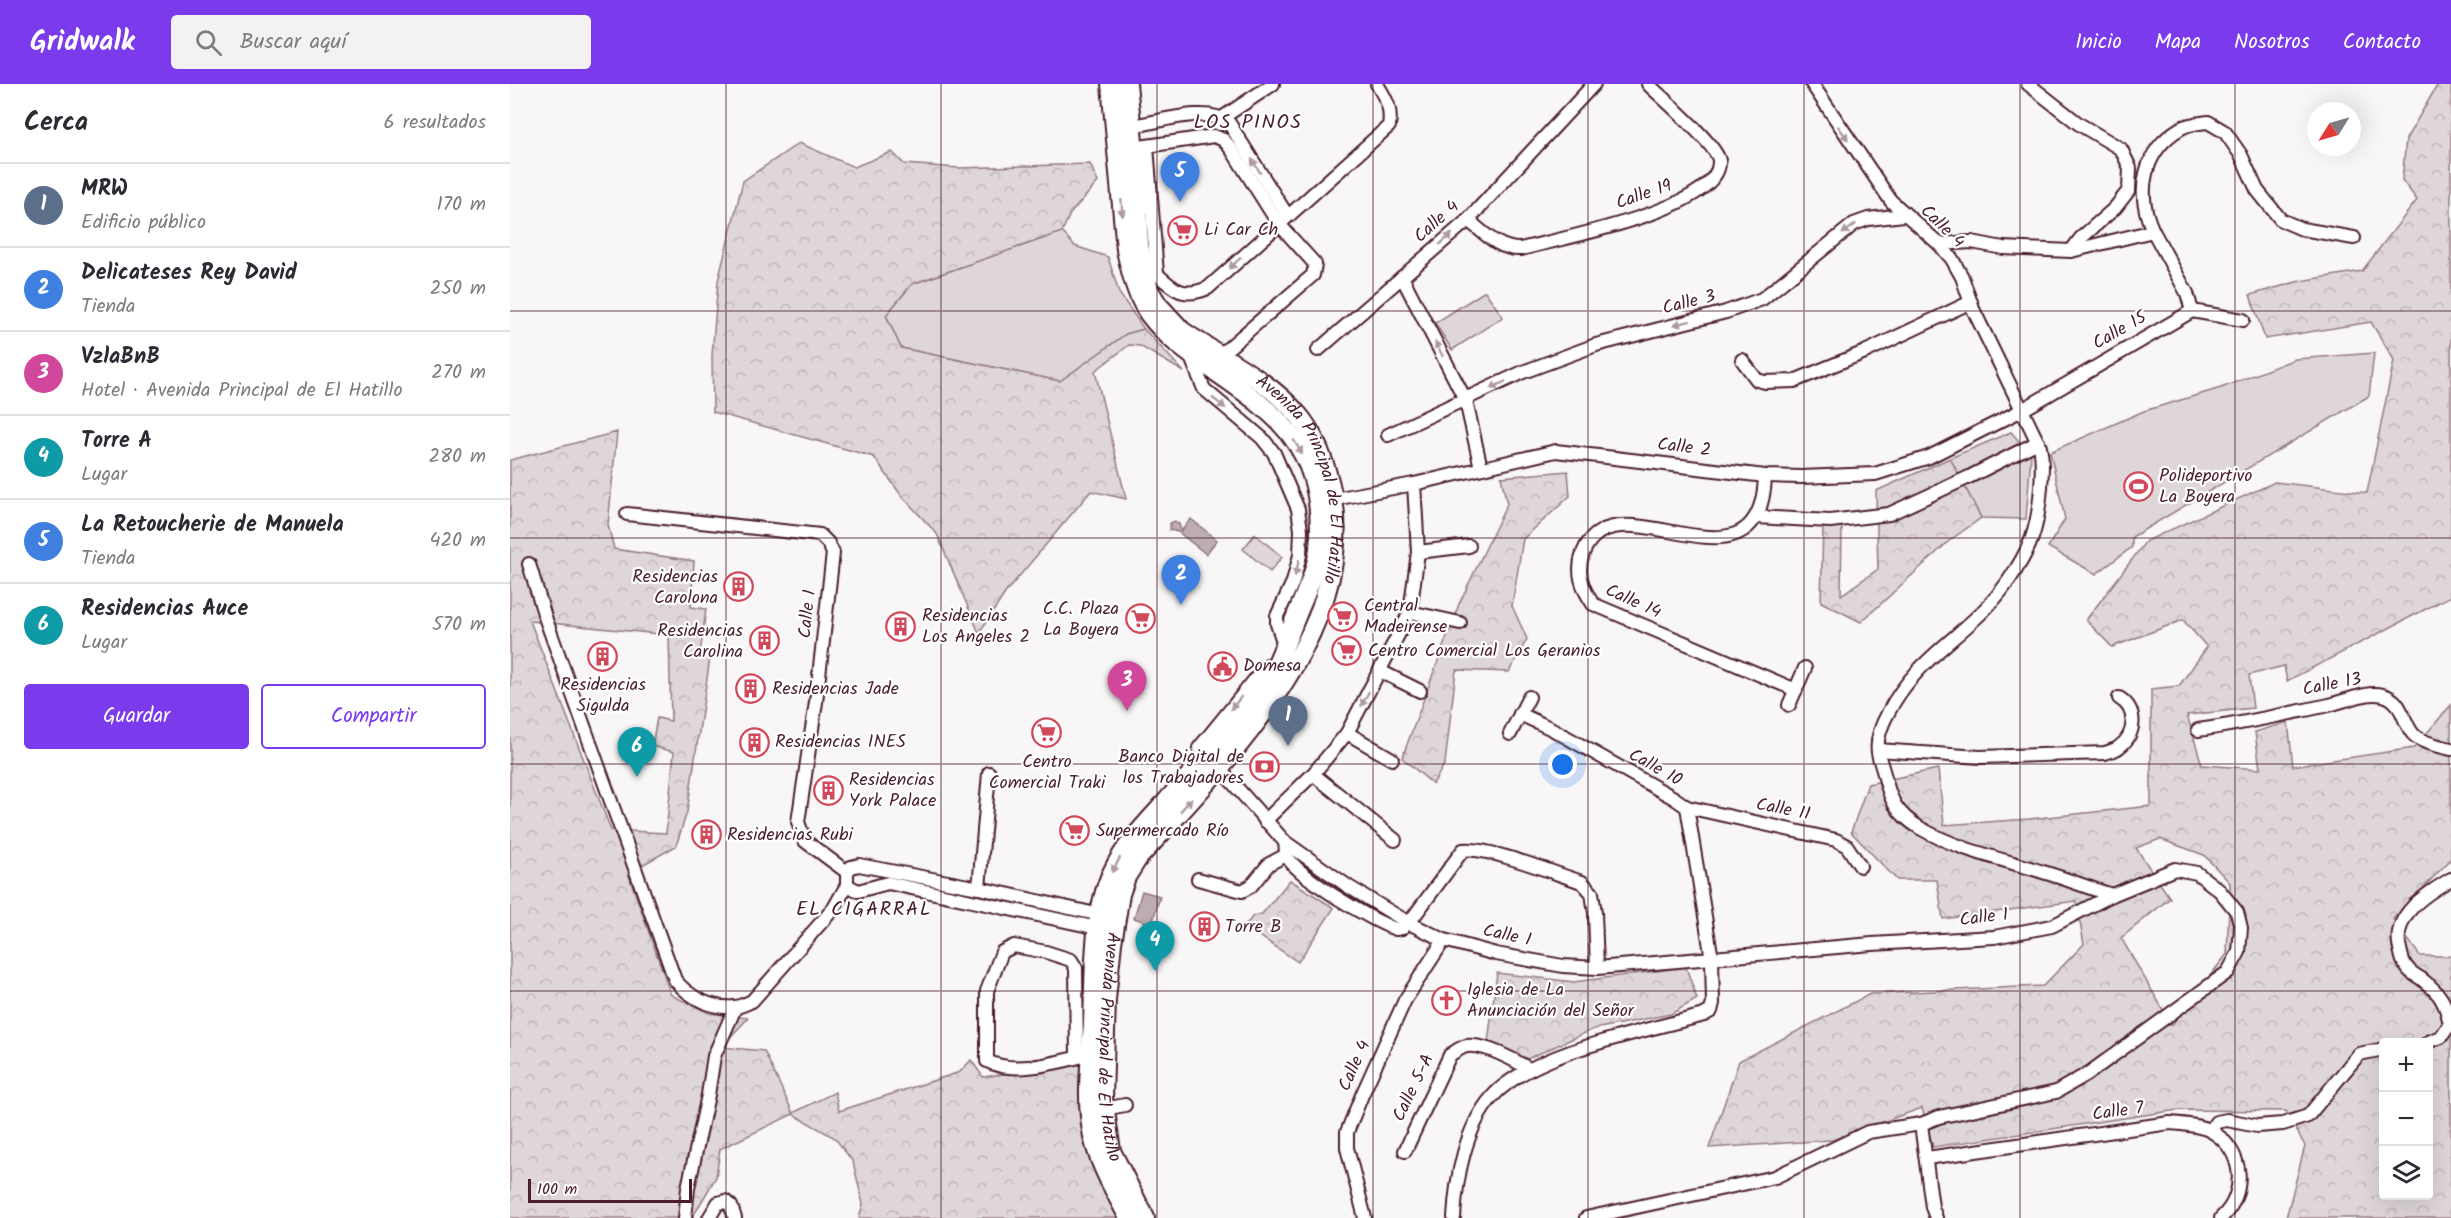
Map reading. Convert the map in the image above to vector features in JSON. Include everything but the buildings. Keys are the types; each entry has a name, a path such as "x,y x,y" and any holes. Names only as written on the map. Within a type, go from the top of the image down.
{"main road":[{"name":"Avenida Principal de El Hatillo","path":"1111,84 1123,127 1133,148 1139,245 1150,291 1170,321 1268,387 1299,416 1318,446 1326,501 1336,538 1330,584 1294,666 1271,703 1209,757"},
{"name":"Avenida Principal de El Hatillo","path":"1123,127 1127,84"},
{"name":"Avenida Principal de El Hatillo","path":"1129,1218 1097,1150 1092,1134 1084,1055 1105,923 1137,858 1209,757 1259,694 1276,666 1312,581 1326,501 1298,445 1275,415 1190,355 1161,328 1148,312 1131,274 1125,241 1133,148"},
{"name":"Avenida Principal de El Hatillo","path":"1105,923 1104,1108 1111,1151 1145,1218"}],"street":[{"path":"1214,136 1222,118 1273,84"},
{"path":"1220,356 1316,271 1316,264 1283,219 1233,150 1224,140 1214,136 1133,148 1157,274 1172,288 1192,295 1208,288 1283,219 1389,126 1391,113 1377,84"},
{"name":"Calle 4","path":"1318,350 1468,220 1594,84"},
{"name":"Calle 19","path":"1468,220 1497,243 1511,250 1521,249 1648,216 1699,193 1717,170 1719,161 1716,154 1648,84"},
{"name":"Calle 4","path":"1812,84 1874,178 1904,215 1939,244 1957,268 2022,410"},
{"path":"2028,84 2079,124 2121,149 2130,168 2129,190 2115,208 2081,238 2071,251"},
{"path":"1123,127 1202,114 1222,118 1229,123 1283,219"},
{"path":"1157,122 1162,143"},
{"path":"2243,320 2192,311 2187,293 2147,218 2144,202 2144,175 2149,160 2159,146 2182,128 2208,122 2225,132 2241,155 2257,190 2281,220 2302,229 2354,238"},
{"name":"Calle 3","path":"1389,435 1467,401 1523,372 1596,345 1726,312 1762,299 1854,224 1868,219 1904,215"},
{"path":"1939,244 1972,242 2003,248 2071,251 2153,231"},
{"path":"1402,277 1467,401 1481,468"},
{"path":"1742,360 1757,380 1794,381 1865,352 1971,302"},
{"name":"Calle 15","path":"2022,410 2192,311"},
{"path":"1190,355 1204,389 1262,438 1274,453 1298,509 1301,530 1300,555 1293,582 1277,616 1285,647"},
{"path":"2022,410 2038,442 2043,459 2039,512 2034,538 2023,559 1997,595 1910,678 1896,696 1882,723 1878,750 1889,797 1906,818 1920,828 1999,860 2112,895"},
{"name":"Calle 2","path":"1326,501 1414,484 1556,451 1765,476 1875,474 1901,468 1929,457 2022,410"},
{"path":"1765,476 1757,517 1830,521 1889,514 2038,442"},
{"path":"1265,820 1313,774 1347,733 1410,612 1418,552 1414,484"},
{"name":"Calle 1","path":"627,514 820,535 828,543 833,553 816,702 798,822 805,841 847,878"},
{"name":"Calle 14","path":"1757,517 1740,532 1723,538 1615,525 1601,529 1587,543 1579,563 1581,588 1593,604 1796,690"},
{"path":"1418,552 1469,546"},
{"path":"529,564 545,616 675,980 692,997 735,1008 752,1001 834,908 851,867 859,865 888,878 1105,923"},
{"path":"1410,612 1460,623"},
{"path":"1789,705 1805,668"},
{"path":"1380,671 1420,691"},
{"name":"Calle 13","path":"2198,730 2242,724 2372,695 2385,695 2399,705 2413,734 2420,740 2451,749"},
{"path":"1510,734 1529,697"},
{"path":"1878,750 1980,757 2106,753 2119,747 2126,740 2131,728 2134,715 2129,704 2119,698"},
{"name":"Calle 10","path":"1454,1218 1461,1171 1470,1135 1492,1097 1513,1079 1529,1069 1584,1048 1704,1016 1711,1011 1713,1003 1712,959 1687,807 1552,729 1520,714"},
{"path":"1347,733 1392,759"},
{"name":"Calle 1","path":"1209,757 1285,842 1349,887 1409,923 1444,940 1496,954 1552,964 1597,968 1872,944 1994,937 2052,926 2112,895 2175,869 2198,873 2220,891 2237,912 2241,928 2239,952 2228,972 2089,1073 2056,1092 1939,1117 1921,1124 1868,1132 1775,1177 1586,1218"},
{"path":"979,888 989,773"},
{"path":"1313,774 1395,840"},
{"name":"Calle 11","path":"1687,807 1836,840 1847,846 1860,866"},
{"path":"1285,842 1286,855 1300,871 1320,886 1389,927 1402,928 1409,923 1463,850 1469,849 1490,854 1582,882 1592,893 1597,968"},
{"path":"1198,879 1242,891 1251,886 1269,864 1286,855"},
{"path":"847,878 858,891 888,878 979,888 1105,923"},
{"path":"2433,1040 2441,1037 2450,1024 2446,1003 2403,962 2398,942 2402,921 2408,912 2423,897 2451,879"},
{"name":"Calle 4","path":"1365,1218 1347,1148 1347,1132 1388,1029 1444,940"},
{"path":"1014,946 1046,952 1071,960 1076,968 1084,1055 1062,1062 1015,1067 998,1067 987,1062 987,992 1002,952 1014,946"},
{"path":"685,1218 688,1188 714,1056 735,1008"},
{"name":"Calle 5-A","path":"1405,1150 1450,1055 1461,1048 1471,1046 1511,1057 1529,1069"},
{"path":"2221,1218 2235,1201 2240,1172 2230,1149 2211,1130 2216,1122 2227,1120 2283,1125 2308,1116 2360,1054 2379,1049"},
{"path":"1104,1108 1125,1106"},
{"name":"Calle 7","path":"1927,1158 2170,1123 2211,1130"},
{"path":"1921,1124 1932,1207 1936,1218"},
{"path":"709,1218 718,1203 725,1201 731,1206 735,1218"}],"green space":[{"path":"2438,84 2451,84 2451,596 2287,681 2284,666 2249,675 2253,708 2187,715 2202,765 2260,769 2255,732 2288,722 2293,766 2414,748 2451,705 2451,859 2393,919 2420,956 2451,956 2451,1218 2286,1218 2305,1146 2286,1111 2178,1110 1933,1147 1922,1108 1832,1140 1709,1148 1739,1061 1870,994 2043,986 2084,944 2076,901 1943,919 1937,880 1897,880 1851,832 1868,784 1938,769 1944,825 2151,806 2151,689 2179,686 2207,647 2183,620 2112,647 2086,620 2146,541 2275,482 2367,493 2394,360 2371,322 2265,339 2250,295 2300,281 2362,271 2417,200 2402,180 2406,139","holes":["2160,839 2204,855 2230,883 2227,954 2172,1025 2121,938 2170,898 2136,848"]},
{"path":"799,143 854,167 892,152 904,164 959,168 1090,164 1098,182 1070,214 1062,232 912,284 886,315 901,348 1060,381 1126,334 1144,329 1184,372 1140,346 1129,345 1095,371 1126,499 1091,491 1006,592 979,633 937,534 901,495 874,457 713,412 712,356 718,281 743,181"},
{"path":"1062,232 1075,246 1108,257 1119,293 1144,329 1126,334 1060,381 901,348 886,315 912,284"},
{"path":"1485,291 1503,317 1452,350 1435,323"},
{"name":"Polideportivo La Boyera","path":"2374,353 2369,396 2132,537 2132,547 2096,574 2048,547 2065,519 2050,452 2144,411 2221,388 2295,359"},
{"path":"617,432 608,525 614,549 694,561 691,607 706,609 700,654 710,658 687,812 676,846 628,873 671,995 709,1013 748,1018 721,1047 764,1051 793,1113 835,1092 839,1111 960,1072 971,1060 983,1077 1084,1063 1086,1146 1119,1218 859,1218 863,1204 853,1162 835,1138 793,1114 720,1149 716,1177 692,1218 510,1218 510,460","holes":["530,621 669,635 671,721 657,718 652,746 674,752 666,833 611,830"]},
{"path":"2011,432 2031,455 2026,519 1981,518 1950,458"},
{"path":"1950,458 1981,518 1949,541 1861,622 1821,602 1823,526 1842,527 1841,595 1878,569 1876,491"},
{"path":"1568,471 1570,496 1523,539 1512,606 1527,639 1509,672 1456,670 1445,763 1433,784 1402,758 1459,604 1507,504 1501,477"},
{"path":"1255,534 1282,557 1270,572 1243,549"},
{"path":"1290,880 1334,908 1298,962 1245,926 1253,916 1262,914"},
{"path":"1686,967 1697,999 1671,1014 1594,1029 1527,1059 1488,1042 1497,973 1574,982"}],"shaded area":[{"path":"1191,519 1217,540 1206,554 1178,532 1169,530 1170,523 1175,521 1179,524 1181,531"},
{"path":"1142,891 1160,896 1152,924 1134,918"}],"place":[{"name":"La Retoucherie de Manuela","path":"1180,202"},
{"name":"Li Car Ch","path":"1183,230"},
{"name":"Polideportivo La Boyera","path":"2138,486"},
{"name":"Residencias Carolona","path":"739,587"},
{"name":"Delicateses Rey David","path":"1181,605"},
{"name":"Central Madeirense","path":"1343,616"},
{"name":"C.C. Plaza La Boyera","path":"1140,619"},
{"name":"Residencias Los Angeles 2","path":"901,626"},
{"name":"Residencias Carolina","path":"764,641"},
{"name":"Centro Comercial Los Geranios","path":"1347,651"},
{"name":"Residencias Sigulda","path":"603,656"},
{"name":"Domesa","path":"1222,666"},
{"name":"Residencias Jade","path":"751,689"},
{"name":"VzlaBnB","path":"1127,711"},
{"name":"Centro Comercial Traki","path":"1047,733"},
{"name":"Residencias INES","path":"754,742"},
{"name":"MRW","path":"1288,746"},
{"name":"Banco Digital de los Trabajadores","path":"1265,767"},
{"name":"Residencias Auce","path":"637,777"},
{"name":"Residencias York Palace","path":"828,790"},
{"name":"Supermercado Río","path":"1075,831"},
{"name":"Residencias Rubi","path":"706,835"},
{"name":"Torre B","path":"1204,927"},
{"name":"Torre A","path":"1155,971"},
{"name":"Iglesia de La Anunciación del Señor","path":"1446,1000"}],"district":[{"name":"LOS PINOS","path":"1248,123"},
{"name":"EL CIGARRAL","path":"864,910"}]}
